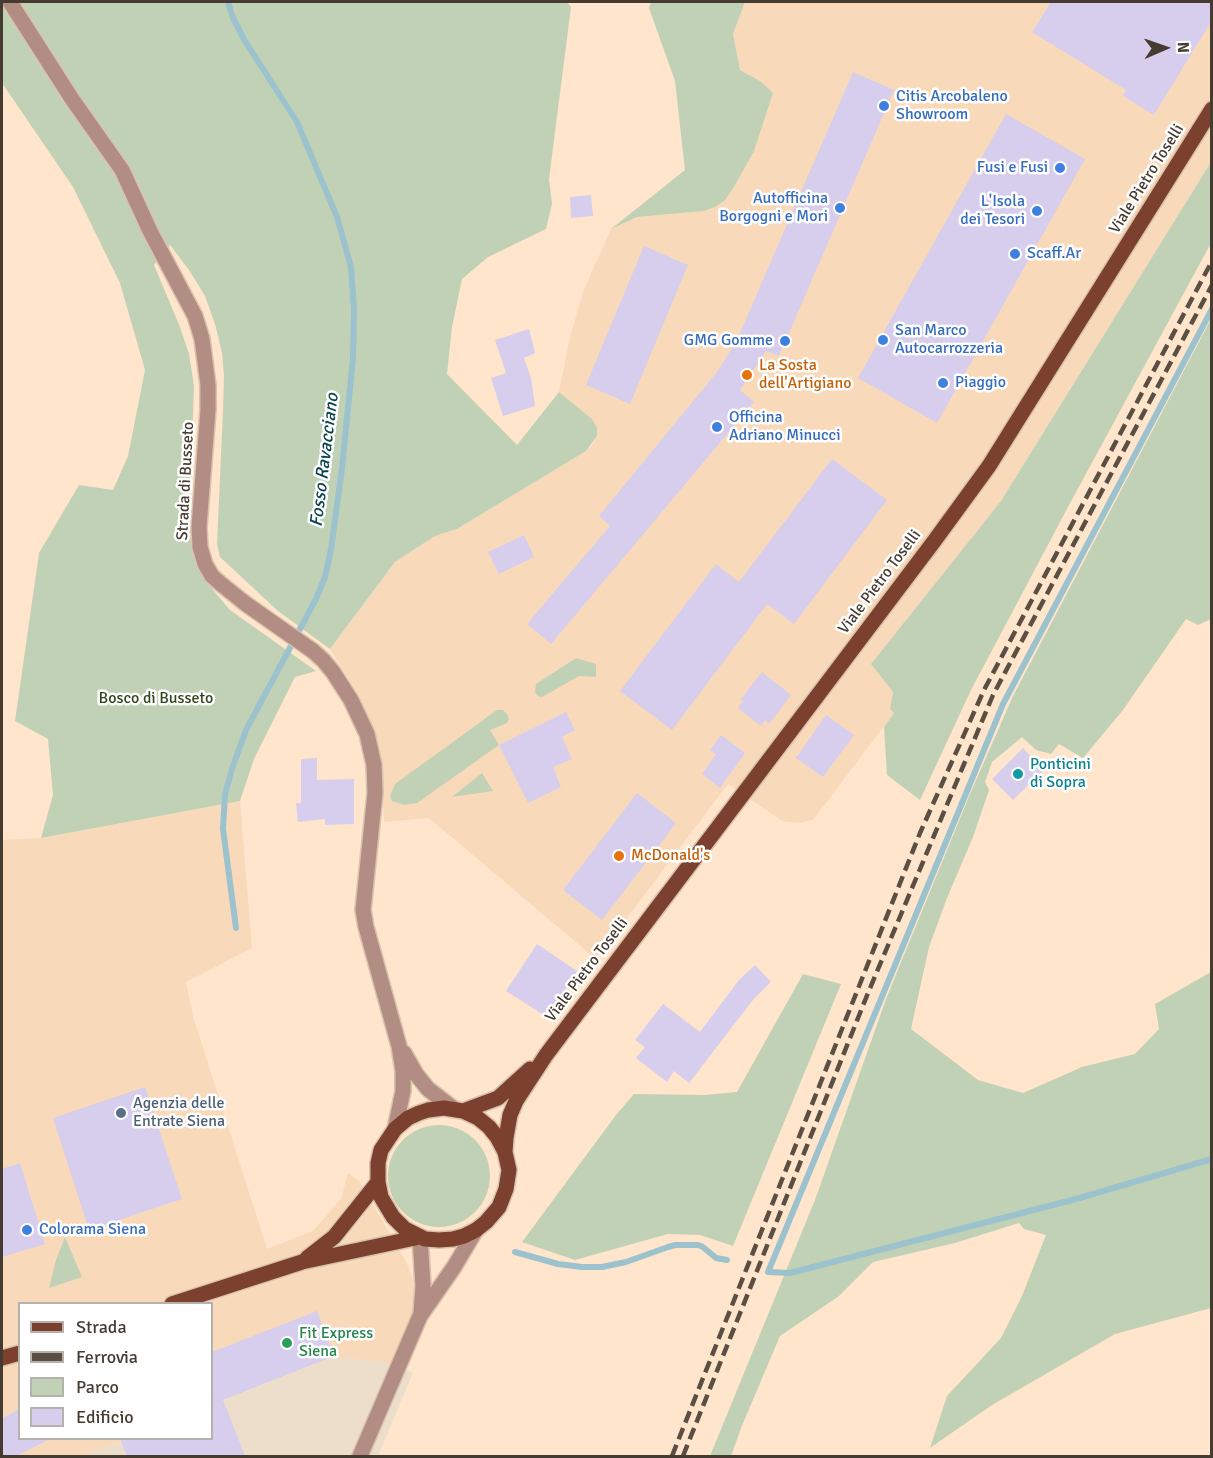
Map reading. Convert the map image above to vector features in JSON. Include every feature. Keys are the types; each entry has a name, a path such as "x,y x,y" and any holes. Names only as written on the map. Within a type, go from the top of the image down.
{"main road":[{"name":"Viale Pietro Toselli","path":"505,1152 489,1127 459,1110 436,1108 419,1113 395,1129 381,1150 378,1182 381,1197 393,1217 405,1229 420,1237 439,1240 453,1239 476,1230 499,1207 506,1189 509,1170 505,1152 506,1130 513,1107 546,1055 989,466 1212,109"},
{"name":"Viale Pietro Toselli","path":"459,1110 498,1098 546,1055"},
{"name":"Viale Pietro Toselli","path":"302,1262 334,1237 378,1182"},
{"name":"Viale Pietro Toselli","path":"178,1302 302,1262 420,1237"},
{"path":"2,1358 18,1354"}],"street":[{"name":"Strada di Busseto","path":"10,2 72,99 123,171 150,231 195,316 202,339 208,385 199,527 202,556 212,576 221,584 313,651 333,672 358,713 370,744 375,778 374,809 363,910 399,1046 403,1071 403,1091 395,1129"},
{"name":"Strada di Busseto","path":"399,1046 422,1082 435,1095 459,1110"},
{"path":"360,1456 420,1316 476,1230"},
{"path":"420,1237 423,1286 420,1316"}],"shaded area":[{"path":"745,2 1211,2 1211,162 1001,501 872,663 893,692 890,709 894,713 813,820 799,823 782,821 728,784 596,959 429,818 384,822 381,759 359,695 330,649 395,562 435,536 457,529 586,451 593,444 597,436 592,419 559,392 570,337 583,292 611,229 637,217 704,211 715,207 760,81 740,70 733,34"},
{"path":"240,801 252,948 186,982 193,1016 267,1249 313,1231 341,1199 348,1173 360,1182 407,1264 413,1279 415,1306 407,1333 393,1364 334,1356 213,1405 213,1302 18,1302 18,1440 125,1440 83,1456 2,1456 2,840 41,838"},
{"path":"334,1356 393,1364 413,1373 378,1456 83,1456 125,1440 213,1440 213,1405"}],"green space":[{"name":"Bosco di Busseto","path":"2,2 567,2 571,7 549,179 552,204 546,229 488,257 462,279 452,327 447,374 517,445 559,392 592,419 597,428 597,436 586,451 457,529 435,536 395,562 330,649 278,611 220,557 217,544 224,376 222,353 205,296 170,245 154,265 189,354 194,386 188,520 193,555 203,578 230,610 316,671 295,677 254,759 240,801 41,838 53,795 48,739 15,721 39,553 79,485 113,490 128,456 145,370 120,283 73,187 2,83"},
{"path":"651,2 745,2 733,34 740,70 760,81 773,93 754,151 725,200 704,211 637,217 611,229 685,170 675,81 649,8"},
{"path":"1211,162 1211,243 971,690 920,800 887,775 884,727 894,713 890,709 893,692 871,664 1001,501"},
{"path":"1211,319 1211,619 1198,625 1186,619 1123,710 1083,758 1059,744 1051,754 1036,750 1022,737 992,762 985,782 989,790 973,837 929,947 911,1029 978,1080 1023,1093 1082,1067 1135,1054 1159,1029 1155,1004 1211,972 1211,1308 1115,1334 992,1405 930,1448 947,1396 1001,1338 1022,1296 1046,1235 1024,1229 1019,1223 955,1243 873,1262 839,1296 780,1336 731,1456 710,1456 815,1200 886,999 1013,696"},
{"path":"576,658 596,664 596,677 579,676 542,697 538,696 535,692 536,684"},
{"path":"497,710 503,710 509,719 507,723 490,730 499,745 417,803 404,805 392,801 390,796 395,784"},
{"path":"482,773 493,791 452,797"},
{"path":"803,974 841,984 733,1246 700,1235 668,1234 575,1260 522,1242 634,1094 704,1095 737,1092"},
{"path":"439,1125 459,1129 475,1140 486,1156 490,1176 486,1196 475,1212 459,1223 439,1227 419,1223 403,1212 392,1196 388,1176 392,1156 403,1140 419,1129"},
{"path":"65,1237 82,1277 49,1288 56,1260"}],"building":[{"path":"1051,2 1212,2 1212,20 1154,115 1123,96 1126,90 1032,32"},
{"path":"853,72 894,90 779,356 766,351 740,390 754,402 551,644 527,624 610,526 599,516 717,372 737,340"},
{"path":"1006,114 1085,159 937,423 858,378"},
{"path":"591,195 593,216 571,218 570,197"},
{"path":"644,246 688,265 630,404 586,385"},
{"path":"529,329 535,353 524,358 531,378 535,406 503,416 491,378 506,373 495,340"},
{"path":"832,459 887,500 794,624 767,604 672,730 620,691 716,564 739,582"},
{"path":"524,535 534,557 499,574 488,552"},
{"path":"762,672 791,695 769,724 765,720 761,726 738,708 743,701 740,700"},
{"path":"566,712 575,730 562,737 572,759 553,767 561,787 528,803 499,745"},
{"path":"826,715 854,735 823,777 796,758"},
{"path":"721,735 745,753 720,788 702,774 716,754 710,750"},
{"name":"Ponticini di Sopra","path":"1023,748 1044,770 1013,800 992,779"},
{"path":"317,758 317,780 354,779 354,824 325,825 325,819 298,822 296,803 301,803 301,759"},
{"name":"McDonald's","path":"637,793 676,823 602,920 563,890"},
{"path":"537,944 577,971 547,1017 506,991"},
{"path":"755,965 771,982 753,1000 689,1083 674,1071 667,1082 636,1058 645,1047 635,1040 663,1004 700,1032 739,980"},
{"path":"145,1087 182,1199 89,1230 53,1118"},
{"path":"20,1163 45,1244 2,1257 2,1169"},
{"path":"317,1311 334,1356 223,1400 245,1456 127,1456 121,1440 213,1440 213,1352"},
{"path":"18,1410 18,1440 48,1440 16,1456 2,1456 2,1418"}],"waterway":[{"name":"Fosso Ravacciano","path":"228,2 233,18 245,41 297,122 337,217 351,267 354,310 353,358 342,468 325,577 316,599 246,730 225,794 223,829 236,928"},
{"path":"1212,309 1003,704 768,1272 790,1273 1076,1199 1212,1159"},
{"path":"515,1252 558,1264 602,1267 626,1262 675,1245 698,1245 716,1258 727,1260"}],"railway":[{"path":"672,1456 920,833 984,690 1212,261"},
{"path":"683,1456 868,993 993,695 1212,285"}],"place":[{"name":"Citis Arcobaleno Showroom","path":"884,106"},
{"name":"Fusi e Fusi","path":"1060,168"},
{"name":"Autofficina Borgogni e Mori","path":"840,208"},
{"name":"L'Isola dei Tesori","path":"1037,211"},
{"name":"Scaff.Ar","path":"1015,254"},
{"name":"San Marco Autocarrozzeria","path":"883,340"},
{"name":"GMG Gomme","path":"785,341"},
{"name":"La Sosta dell'Artigiano","path":"747,375"},
{"name":"Piaggio","path":"943,383"},
{"name":"Officina Adriano Minucci","path":"717,427"},
{"name":"Ponticini di Sopra","path":"1018,774"},
{"name":"McDonald's","path":"619,856"},
{"name":"Agenzia delle Entrate Siena","path":"121,1113"},
{"name":"Colorama Siena","path":"27,1230"},
{"name":"Fit Express Siena","path":"287,1343"}]}
